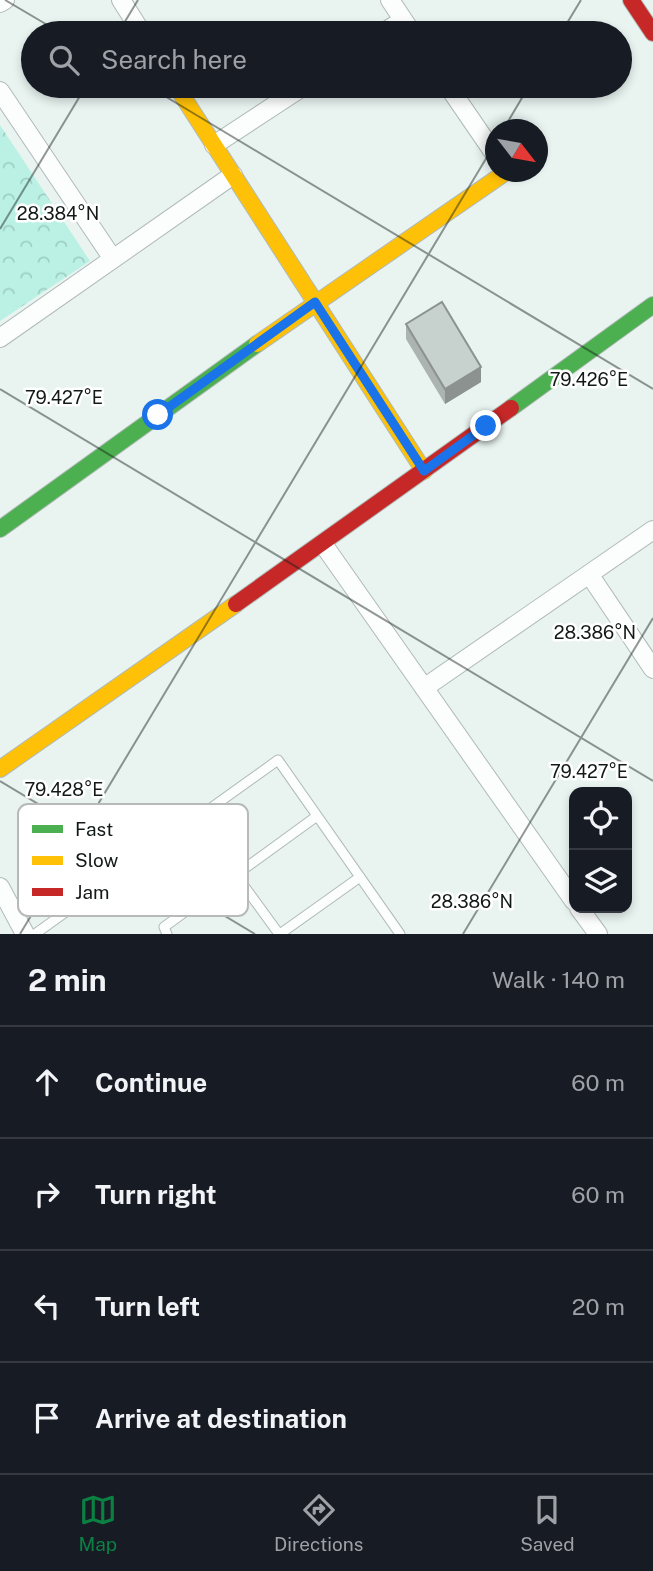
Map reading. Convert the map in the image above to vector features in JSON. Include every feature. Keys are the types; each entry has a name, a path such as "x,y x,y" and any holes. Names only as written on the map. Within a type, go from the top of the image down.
{"street":[{"path":"0,4 5,0"},
{"path":"390,0 404,21"},
{"path":"631,0 653,33"},
{"path":"130,3 137,21"},
{"path":"0,91 113,259"},
{"path":"184,98 424,471"},
{"path":"214,145 286,98"},
{"path":"456,98 485,141"},
{"path":"0,338 233,175"},
{"path":"0,529 315,302 491,182"},
{"path":"0,769 323,544 653,305"},
{"path":"424,688 653,530"},
{"path":"323,544 569,894"},
{"path":"589,574 653,669"},
{"path":"0,887 25,934"},
{"path":"583,913 598,934"}],"lane":[{"path":"217,804 278,760 400,934"},
{"path":"248,866 317,816"},
{"path":"248,891 280,934 360,877"},
{"path":"35,934 60,916"},
{"path":"167,934 164,928 180,916"}],"green space":[{"path":"0,125 90,261 0,321"}],"building":[{"path":"442,302 481,367 445,389 406,324"}],"traffic: fast":[{"path":"511,408 653,305"},
{"path":"0,529 257,344"}],"traffic: slow":[{"path":"184,98 424,471"},
{"path":"257,344 492,182"},
{"path":"0,769 236,604"}],"traffic: jam":[{"path":"631,0 653,33"},
{"path":"236,604 511,408"}],"route":[{"path":"158,415 315,302 424,471 486,426"}]}
